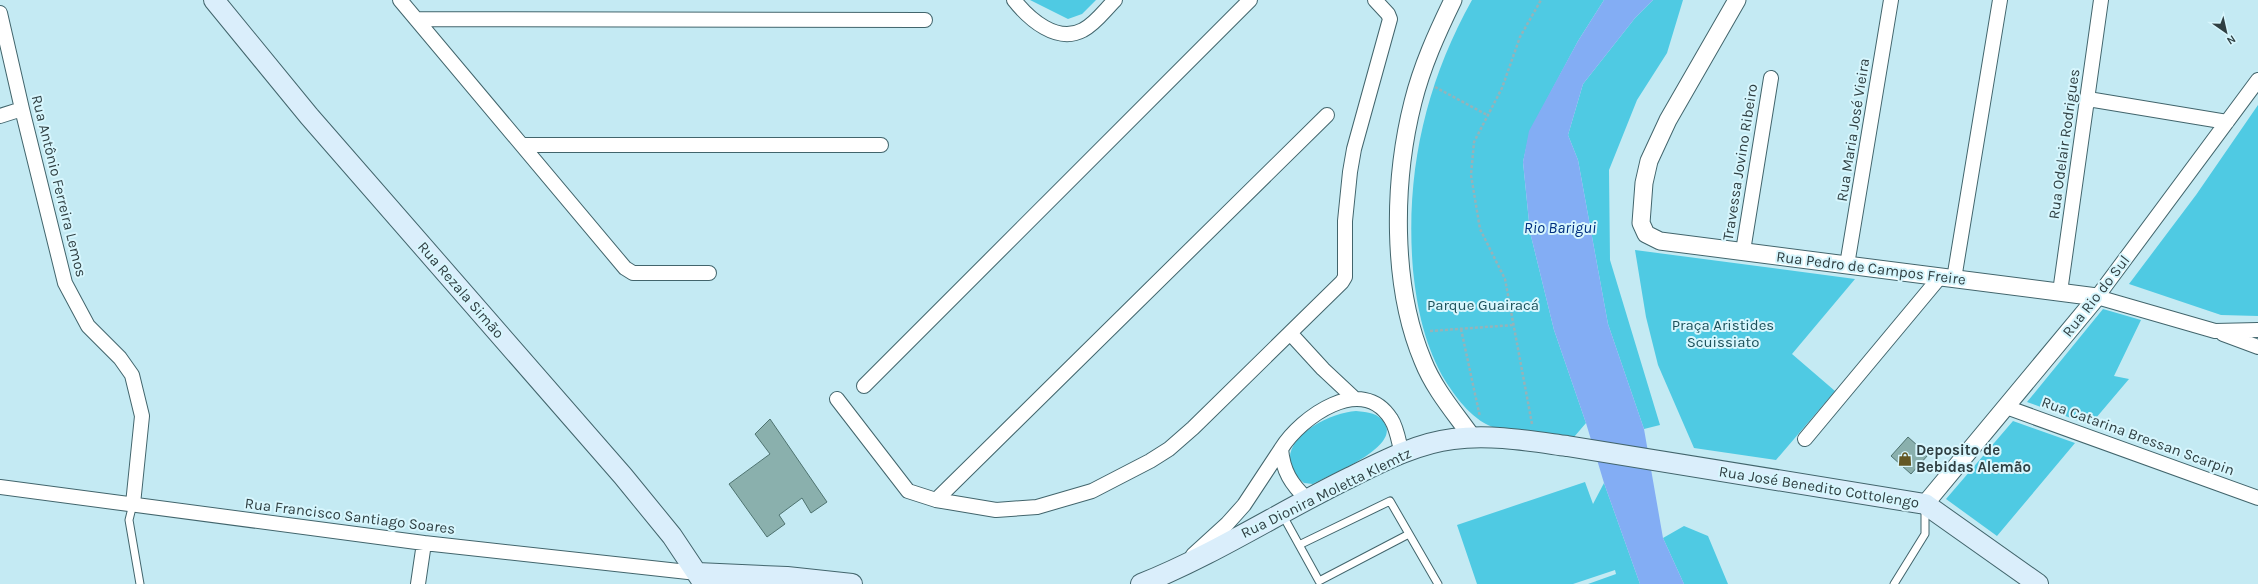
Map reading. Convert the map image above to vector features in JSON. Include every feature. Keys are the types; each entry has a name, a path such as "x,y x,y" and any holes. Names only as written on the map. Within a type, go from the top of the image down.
{"main road":[{"name":"Rua Rezala Simão","path":"221,2 324,134 624,476 672,536 700,578"},
{"name":"Rua Dionira Moletta Klemtz","path":"1141,584 1181,566 1307,499 1402,454 1437,442 1478,437 1568,446"},
{"name":"Rua José Benedito Cottolengo","path":"1568,446 1925,504 2034,583"},
{"path":"700,578 787,577 852,584"}],"street":[{"path":"400,0 629,271 709,273"},
{"path":"1014,0 1032,18 1054,31 1074,33 1089,26 1115,0"},
{"path":"864,386 1250,0"},
{"path":"837,399 908,491 936,500 996,510 1037,507 1066,500 1119,478 1150,461 1182,439 1345,277 1345,221 1354,149 1390,19 1388,14 1375,0"},
{"path":"1452,0 1420,79 1407,131 1400,197 1401,263 1407,311 1412,333 1431,377 1478,437"},
{"name":"Rua Pedro de Campos Freire","path":"1737,0 1668,120 1649,161 1644,183 1641,216 1641,223 1646,234 1660,241 2097,297"},
{"name":"Rua Maria José Vieira","path":"1847,265 1892,0"},
{"path":"1805,439 1947,278 2000,0"},
{"name":"Rua Odelair Rodrigues","path":"2060,292 2101,0"},
{"name":"Rua Antônio Ferreira Lemos","path":"0,13 22,110 65,283 88,326 120,358 132,375 142,416 133,504"},
{"path":"416,19 925,20"},
{"name":"Travessa Jovino Ribeiro","path":"1743,251 1771,78"},
{"name":"Rua Rio do Sul","path":"1925,504 2097,297 2258,80"},
{"path":"2088,99 2227,122"},
{"path":"0,116 22,110"},
{"path":"936,500 1327,115"},
{"path":"522,145 881,145"},
{"path":"2097,297 2215,331 2258,347"},
{"path":"2215,331 2258,330"},
{"path":"1290,333 1354,398 1377,405 1386,412 1394,424 1402,454"},
{"path":"1181,566 1227,524 1244,505 1281,449 1298,428 1311,418 1344,400 1354,398"},
{"name":"Rua Catarina Bressan Scarpin","path":"2006,407 2258,498"},
{"path":"1281,449 1283,464 1288,477 1296,489 1307,499"},
{"name":"Rua Francisco Santiago Soares","path":"0,487 700,578"},
{"path":"418,584 424,543"}],"lane":[{"path":"1299,545 1390,501 1438,584"},
{"name":"Rua Antônio Ferreira Lemos","path":"133,504 129,520 140,584"},
{"path":"1894,584 1925,534 1925,504"},
{"path":"1282,513 1319,581 1409,534"}],"path":[{"path":"1536,442 1505,279 1480,229 1471,175 1474,142 1489,116 1502,88 1520,37 1541,0"},
{"path":"1420,79 1489,116"},
{"path":"1412,333 1514,325"},
{"path":"1461,329 1478,437"}],"green space":[{"path":"1030,0 1096,0 1082,14 1068,19"},
{"name":"Parque Guairacá","path":"1472,0 1604,0 1578,41 1530,131 1523,162 1530,232 1554,330 1586,423 1574,437 1502,430 1480,421 1455,396 1446,382 1427,341 1423,328 1413,270 1411,234 1412,199 1416,165 1422,130 1442,64"},
{"path":"1653,0 1683,0 1667,53 1637,100 1609,170 1610,260 1660,425 1644,429 1608,324 1578,160 1568,135 1583,84 1635,18"},
{"path":"2258,105 2258,316 2221,315 2129,284 2196,195"},
{"name":"Praça Aristides Scuissiato","path":"1635,250 1855,279 1792,354 1835,391 1776,460 1694,448 1658,365 1646,317"},
{"path":"2103,309 2141,320 2114,376 2129,379 2090,425 2027,402"},
{"path":"1356,411 1376,415 1383,420 1387,433 1382,442 1361,460 1313,484 1304,483 1293,470 1290,457 1294,445 1302,435 1314,425 1343,413"},
{"path":"2013,421 2075,443 1997,536 1946,499"},
{"path":"1585,482 1593,504 1604,483 1640,584 1588,584 1616,574 1615,570 1573,584 1477,584 1457,525"},
{"path":"1684,526 1708,536 1728,584 1684,584 1663,538"}],"water":[{"name":"Rio Barigui","path":"1604,0 1653,0 1635,18 1583,84 1568,135 1578,160 1608,324 1644,429 1663,538 1684,584 1640,584 1604,483 1586,423 1554,330 1530,232 1523,162 1529,131 1578,41"}],"building":[{"path":"770,419 827,502 811,513 802,498 779,515 785,524 767,537 729,484 770,454 755,434"},
{"path":"1908,437 1928,455 1911,474 1891,456"}],"place":[{"name":"Deposito de Bebidas Alemão","path":"1905,459"}]}
